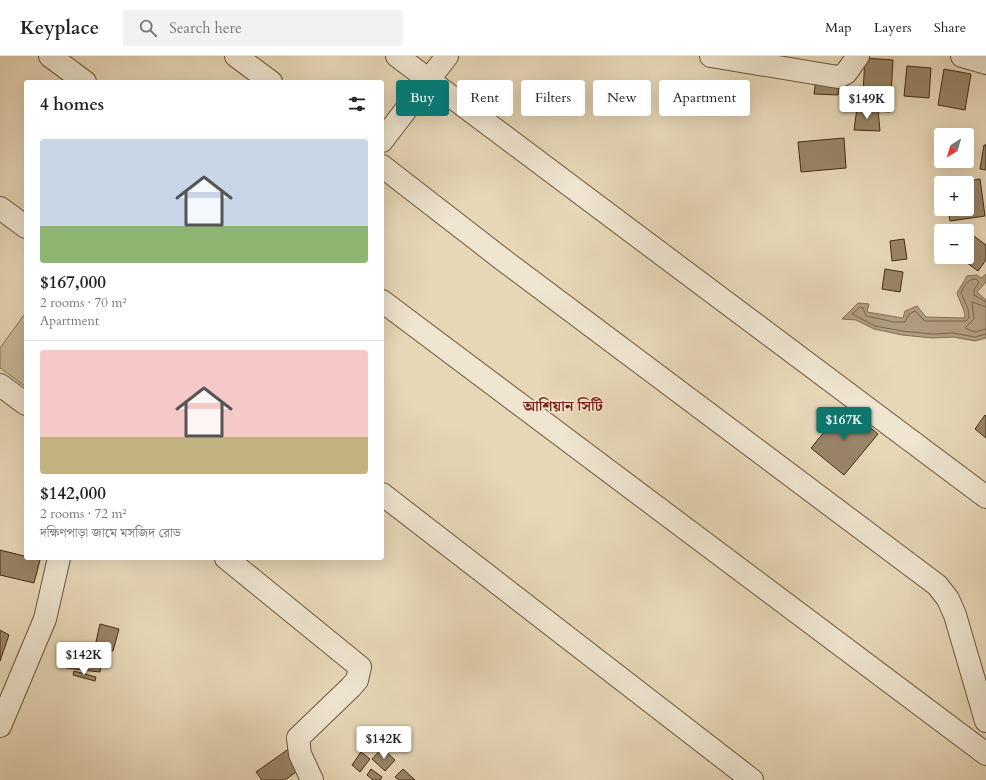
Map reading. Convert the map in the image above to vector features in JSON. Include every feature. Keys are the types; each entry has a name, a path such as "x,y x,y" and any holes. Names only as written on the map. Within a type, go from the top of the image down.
{"street":[{"path":"50,56 82,80"},
{"path":"236,56 268,80"},
{"path":"397,56 986,497"},
{"path":"384,138 447,56"},
{"path":"712,56 838,77 846,73 858,56"},
{"path":"962,56 986,63"},
{"path":"384,168 509,264 937,585 948,599 955,615 986,720"},
{"path":"0,208 24,226"},
{"path":"384,302 986,754"},
{"path":"0,385 24,403"},
{"path":"384,496 752,780"},
{"path":"1,724 45,619 59,560"},
{"path":"228,560 360,667 359,674 354,684 298,738 300,754 312,780"}],"shaded area":[{"path":"24,315 24,386 0,368 0,348"}],"water":[{"path":"986,274 986,282 977,292 986,300 986,338 975,341 953,337 932,338 902,335 874,329 856,320 842,319 858,303 869,304 867,312 903,318 905,311 917,306 926,317 965,318 957,293 967,276 977,275 981,278"}],"building":[{"path":"865,58 893,60 890,112 862,110"},
{"path":"907,66 931,68 929,98 904,96"},
{"path":"944,69 971,74 965,110 938,105"},
{"path":"816,79 839,81 838,95 814,94"},
{"path":"857,108 878,110 880,131 854,130"},
{"path":"844,138 846,168 801,172 798,142"},
{"path":"984,145 986,145 986,170 980,169"},
{"path":"980,179 985,216 950,221 949,216 974,216 974,180"},
{"path":"974,236 986,245 986,260 978,271 968,264 974,264"},
{"path":"904,239 907,259 892,261 890,241"},
{"path":"885,269 903,272 900,292 882,289"},
{"path":"845,407 878,434 844,475 811,448"},
{"path":"985,415 986,416 986,438 975,429"},
{"path":"0,550 24,556 24,560 40,560 34,583 0,575"},
{"path":"100,624 119,629 113,651 95,646"},
{"path":"0,630 9,635 0,661"},
{"path":"69,646 103,651 100,672 66,668"},
{"path":"74,671 96,677 95,681 73,675"},
{"path":"290,748 303,767 285,780 262,780 256,772"},
{"path":"382,748 395,760 385,771 372,759"},
{"path":"361,752 370,759 360,772 352,765"},
{"path":"371,769 382,777 380,780 373,780 367,775"},
{"path":"403,769 415,780 399,780 395,777"}],"district":[{"name":"আশিয়ান সিটি","path":"563,406"}]}
